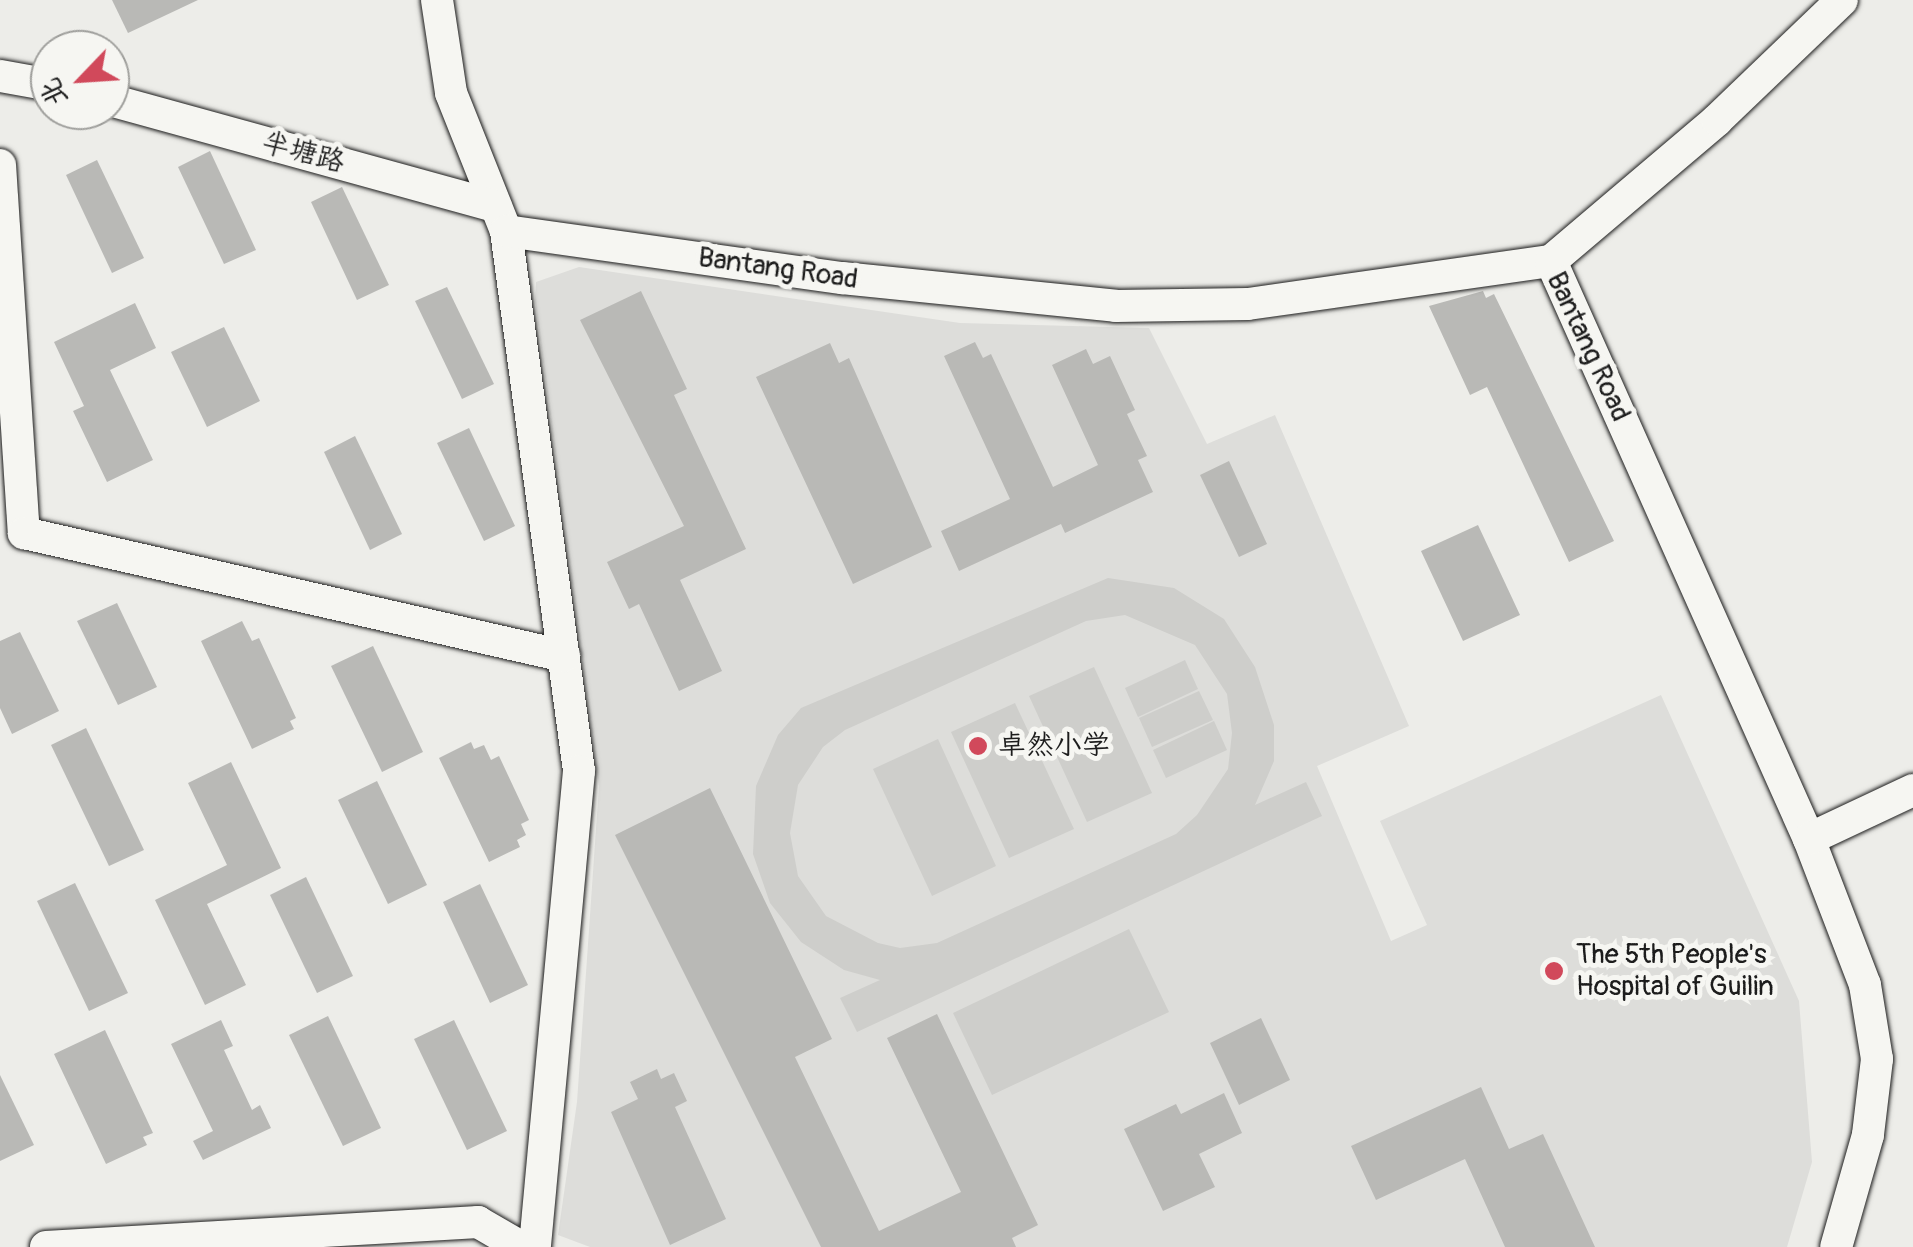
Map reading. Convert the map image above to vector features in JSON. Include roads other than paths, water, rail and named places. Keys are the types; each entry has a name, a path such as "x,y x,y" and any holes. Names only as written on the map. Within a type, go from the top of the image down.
{"street":[{"path":"437,0 451,93 501,218 579,772 535,1247"},
{"path":"1551,262 1717,120 1842,0"},
{"path":"0,76 30,81"},
{"name":"半塘路","path":"130,106 501,218"},
{"path":"0,164 24,532 564,656"},
{"name":"Bantang Road","path":"501,218 861,280 1116,306 1248,304 1551,262 1809,838 1865,985 1877,1059 1868,1134 1836,1247"},
{"path":"1809,838 1913,790"},
{"path":"46,1247 478,1222 521,1247"}],"place":[{"name":"卓然小学","path":"978,746"},
{"name":"The 5th People's Hospital of Guilin","path":"1554,971"}]}
